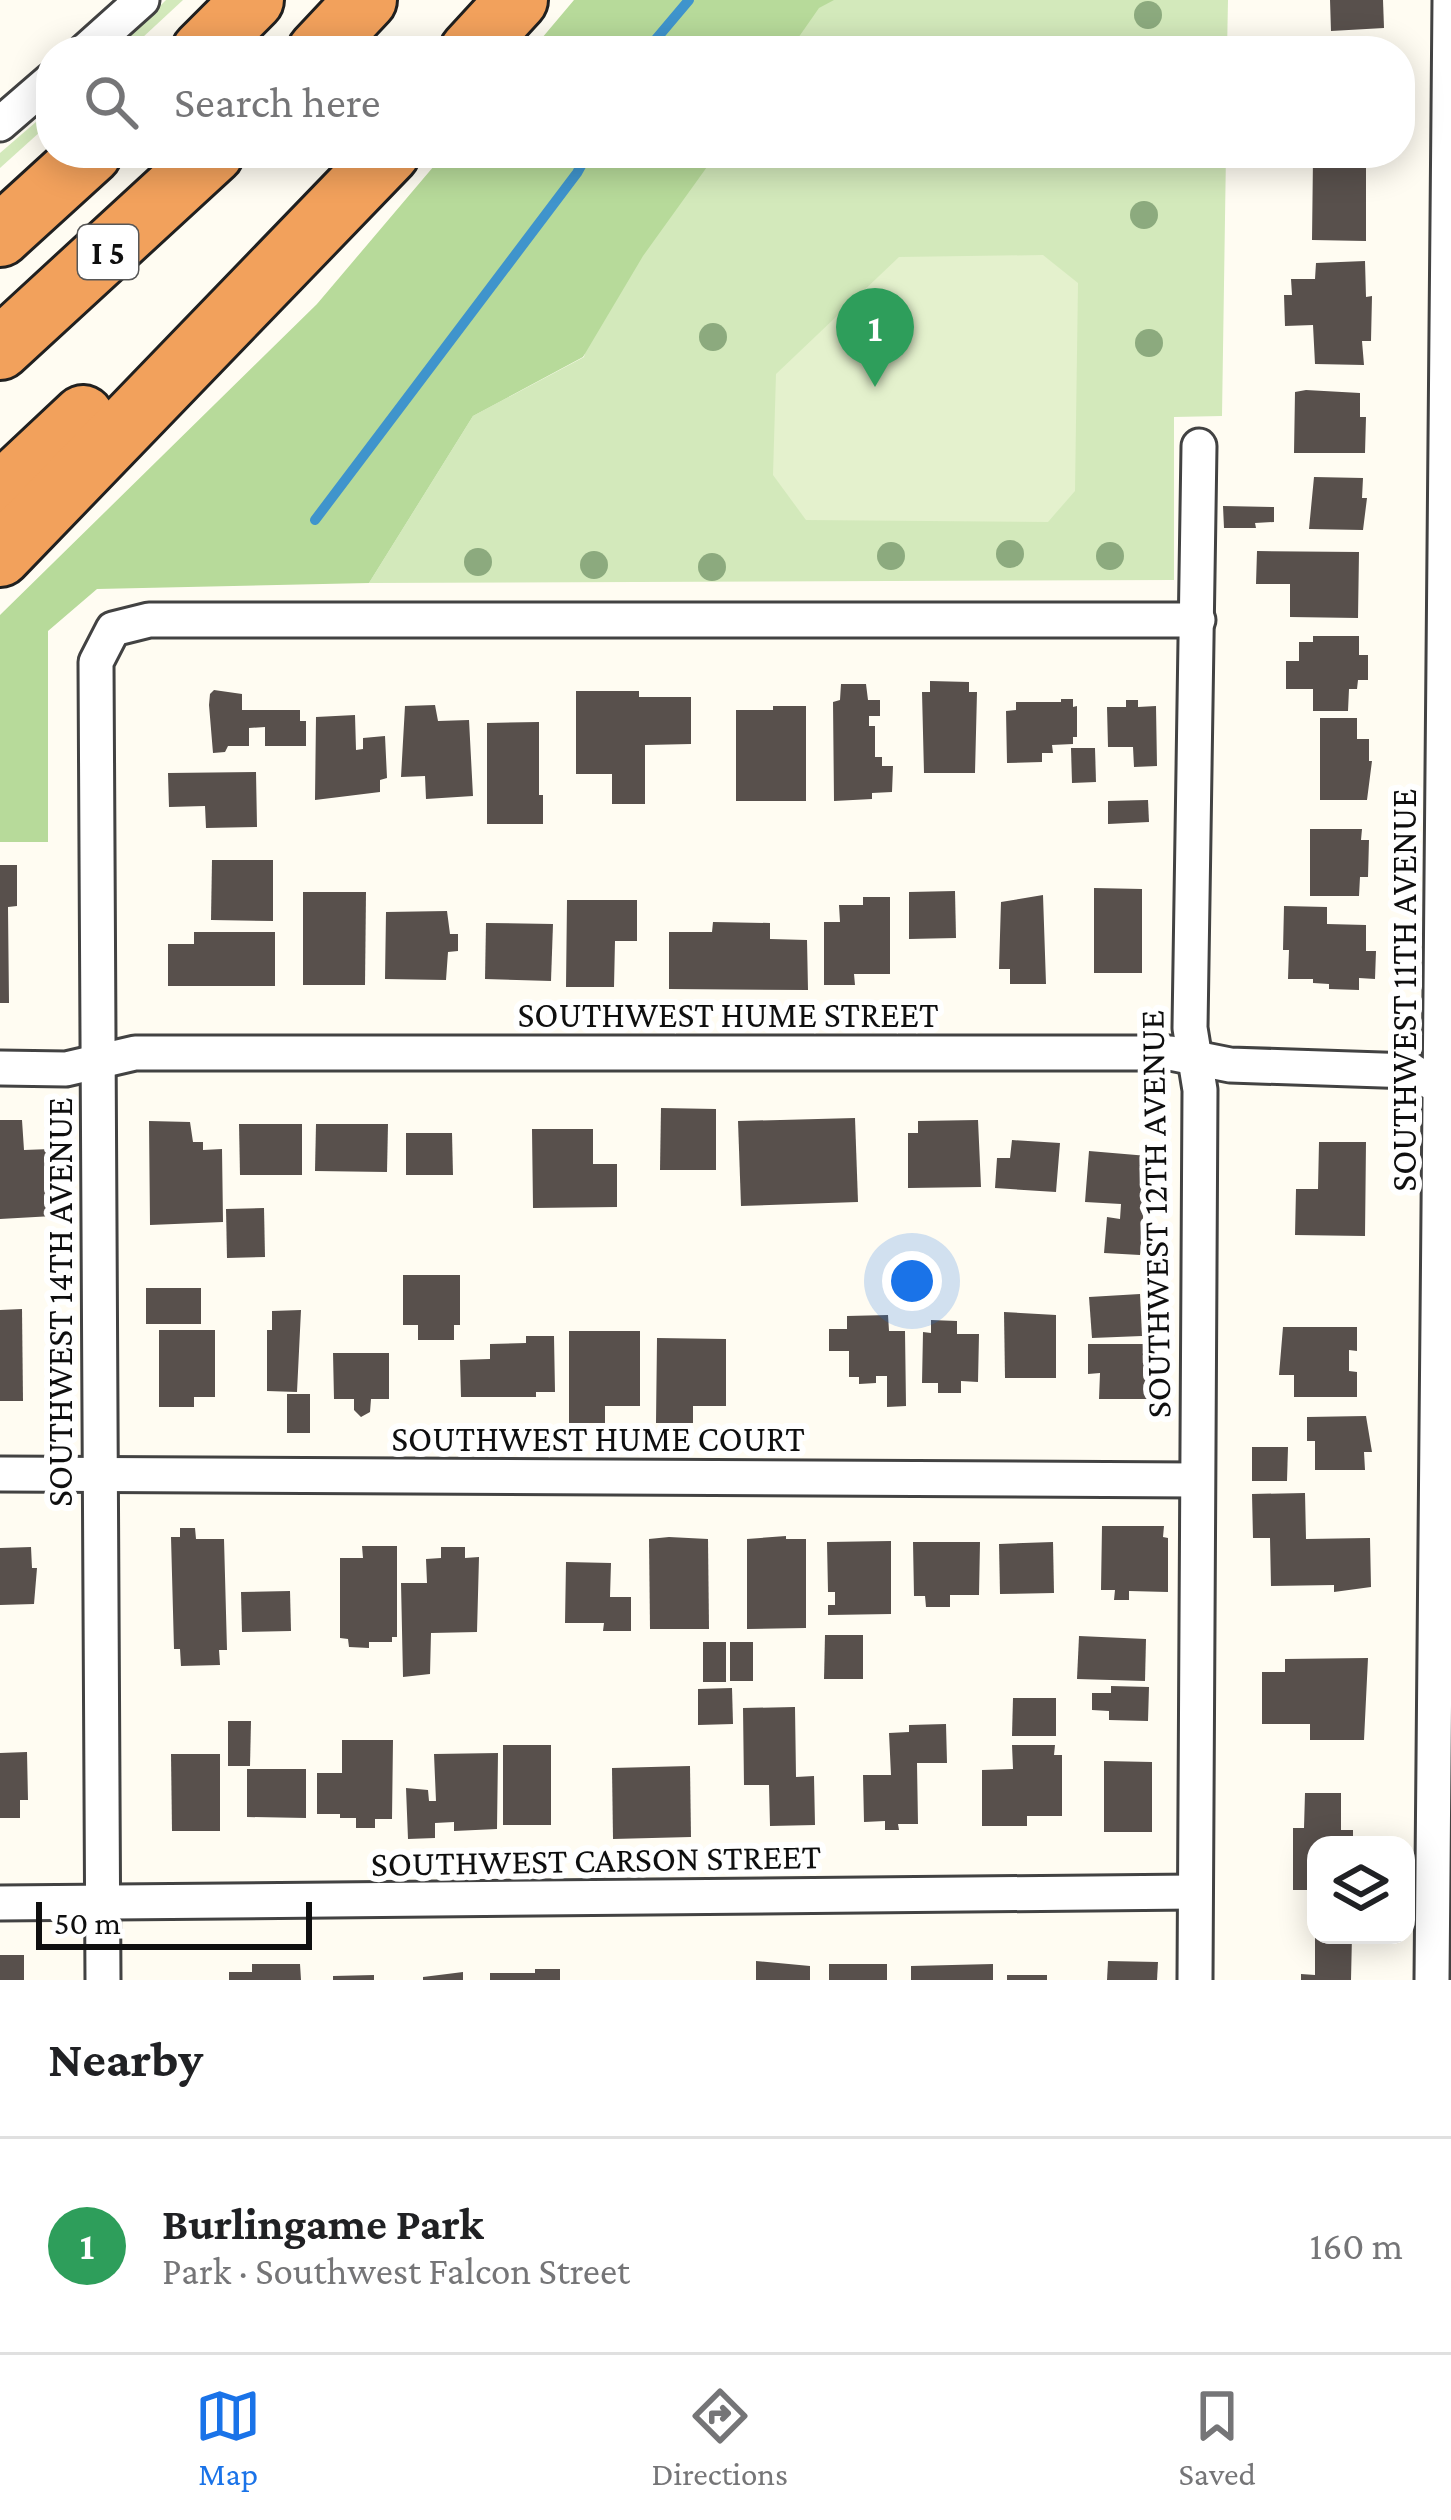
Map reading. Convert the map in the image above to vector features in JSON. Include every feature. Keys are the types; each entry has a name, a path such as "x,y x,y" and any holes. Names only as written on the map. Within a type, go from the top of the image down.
{"highway":[{"path":"217,36 253,0"},
{"path":"332,36 366,0"},
{"path":"484,36 517,0"},
{"name":"I 5","path":"0,236 75,168"},
{"name":"I 5","path":"0,349 197,168"},
{"path":"0,494 336,168"},
{"path":"0,556 375,168"}],"street":[{"path":"92,0 96,36"},
{"path":"102,36 142,0"},
{"name":"SOUTHWEST 11TH AVENUE","path":"1432,1980 1442,1873 1450,0"},
{"path":"0,124 36,93"},
{"name":"SOUTHWEST 12TH AVENUE","path":"1195,1980 1200,1090 1190,1028 1199,446"},
{"name":"SOUTHWEST 14TH AVENUE","path":"103,1980 96,662 113,629 149,620 1198,620"},
{"name":"SOUTHWEST HUME STREET","path":"0,1069 67,1069 136,1053 1170,1053 1230,1065 1412,1071 1446,1091"},
{"name":"SOUTHWEST HUME COURT","path":"0,1474 1196,1480"},
{"name":"SOUTHWEST CARSON STREET","path":"0,1904 1194,1892"}],"green space":[{"path":"166,0 183,0 144,36 130,36"},
{"path":"574,0 834,0 819,8 799,36 544,36"},
{"path":"739,0 1228,0 1227,36 713,36"},
{"path":"36,122 36,136 0,168 0,153"},
{"path":"432,168 706,168 643,256 583,357 473,416 369,583 97,589 48,631 48,842 0,842 0,615 317,304"},
{"path":"625,168 1226,168 1222,416 1174,417 1174,580 369,583 473,416 584,357"},
{"path":"1043,255 1078,283 1075,491 1048,522 806,520 773,475 776,374 899,257"}],"building":[{"path":"1330,0 1383,0 1384,28 1331,31"},
{"path":"1313,168 1366,168 1366,241 1312,240"},
{"path":"1365,261 1366,297 1372,296 1371,341 1362,341 1364,365 1315,364 1313,325 1285,326 1284,295 1292,295 1291,279 1315,279 1316,263"},
{"path":"1295,392 1360,393 1360,417 1366,417 1365,453 1294,453"},
{"path":"1314,477 1363,478 1362,498 1367,498 1363,530 1309,529"},
{"path":"1223,506 1274,507 1274,522 1255,523 1256,528 1224,528"},
{"path":"1257,551 1359,552 1358,618 1290,617 1290,584 1256,584"},
{"path":"1313,636 1359,636 1359,655 1368,655 1368,680 1358,680 1357,689 1349,689 1348,711 1313,711 1313,689 1286,689 1286,661 1299,661 1299,642 1313,642"},
{"path":"930,681 969,682 969,692 977,692 975,773 924,773 922,692 930,692"},
{"path":"841,684 866,684 868,700 880,700 880,716 869,716 869,726 875,726 875,757 882,757 882,766 893,766 892,792 872,793 872,799 834,801 833,702 840,700"},
{"path":"214,690 242,694 242,710 300,710 300,721 306,721 306,746 265,746 265,727 249,728 249,746 228,746 225,752 213,753 209,705"},
{"path":"576,691 691,697 691,744 645,745 645,804 612,804 612,774 576,774"},
{"path":"1073,699 1073,707 1077,706 1073,744 1052,745 1053,753 1042,753 1042,762 1007,763 1006,711 1016,710 1016,702"},
{"path":"1126,700 1138,700 1138,707 1156,706 1157,766 1134,767 1133,747 1108,747 1107,707 1126,707"},
{"path":"435,705 438,721 469,720 473,796 426,799 425,776 401,777 405,706"},
{"path":"773,706 806,706 806,801 736,801 736,710 773,710"},
{"path":"355,715 356,750 363,749 363,738 385,736 387,778 380,780 380,792 315,800 316,717"},
{"path":"1320,718 1357,718 1357,739 1369,739 1372,761 1367,800 1320,800"},
{"path":"539,722 543,824 487,824 487,723"},
{"path":"1071,748 1095,748 1096,782 1072,783"},
{"path":"256,772 257,827 206,828 205,806 169,807 168,773"},
{"path":"1148,800 1149,822 1108,824 1108,801"},
{"path":"1310,829 1362,829 1361,840 1369,840 1368,877 1360,877 1359,896 1310,896"},
{"path":"212,860 273,860 273,921 211,920"},
{"path":"0,865 17,865 17,906 8,907 9,1003 0,1003"},
{"path":"1094,888 1142,889 1142,973 1094,973"},
{"path":"955,891 956,938 909,939 909,892"},
{"path":"303,892 366,892 365,985 303,985"},
{"path":"1043,895 1046,984 1010,984 1010,969 999,969 1001,902"},
{"path":"863,897 890,897 890,974 854,974 855,985 824,985 824,922 840,922 839,905 863,905"},
{"path":"567,900 637,900 637,941 615,941 614,987 566,987"},
{"path":"1284,906 1327,907 1327,924 1366,925 1366,951 1376,951 1375,979 1359,978 1359,990 1329,989 1329,984 1313,983 1313,979 1288,979"},
{"path":"447,911 450,934 458,934 458,951 448,952 446,980 385,979 386,912"},
{"path":"713,922 770,923 770,939 807,940 808,990 669,989 669,932 712,932"},
{"path":"486,923 553,924 551,981 485,979"},
{"path":"194,932 275,932 275,986 168,986 168,944 194,944"},
{"path":"661,1108 716,1109 716,1170 660,1170"},
{"path":"855,1118 858,1202 741,1206 738,1121"},
{"path":"0,1120 22,1120 24,1150 51,1149 53,1216 0,1219"},
{"path":"978,1120 981,1187 908,1188 908,1133 918,1133 918,1121"},
{"path":"149,1121 190,1122 193,1142 203,1142 203,1150 222,1149 223,1222 150,1225"},
{"path":"239,1124 302,1124 302,1175 240,1175"},
{"path":"316,1124 388,1124 387,1172 315,1171"},
{"path":"532,1129 593,1129 593,1164 617,1164 617,1207 533,1208"},
{"path":"406,1133 452,1133 453,1175 406,1175"},
{"path":"1012,1140 1060,1143 1056,1192 995,1188 997,1158 1010,1158"},
{"path":"1319,1142 1366,1142 1365,1236 1295,1235 1296,1189 1318,1189"},
{"path":"1089,1151 1148,1156 1140,1255 1104,1253 1107,1217 1120,1219 1121,1204 1085,1202"},
{"path":"264,1208 265,1257 227,1258 226,1209"},
{"path":"403,1275 460,1275 460,1325 454,1325 454,1340 418,1340 418,1325 403,1325"},
{"path":"146,1288 201,1288 201,1324 146,1324"},
{"path":"1140,1294 1142,1336 1092,1338 1089,1297"},
{"path":"22,1309 23,1401 0,1401 0,1310"},
{"path":"301,1310 297,1392 267,1391 267,1330 272,1330 272,1311"},
{"path":"1004,1312 1056,1315 1056,1378 1005,1378"},
{"path":"888,1315 889,1331 905,1331 906,1406 887,1407 887,1376 876,1376 876,1383 859,1384 859,1377 849,1377 849,1351 829,1351 829,1329 847,1329 847,1316"},
{"path":"931,1320 957,1321 957,1334 979,1334 978,1382 961,1381 961,1393 938,1393 938,1383 922,1383 923,1332 931,1333"},
{"path":"1283,1327 1357,1327 1357,1351 1349,1350 1349,1371 1357,1372 1357,1397 1294,1397 1294,1375 1279,1375"},
{"path":"159,1330 215,1330 215,1397 194,1397 194,1407 159,1407"},
{"path":"569,1331 640,1331 640,1406 605,1406 605,1423 569,1423"},
{"path":"526,1336 554,1336 555,1392 536,1392 536,1397 461,1397 460,1360 490,1359 490,1344 526,1343"},
{"path":"657,1338 726,1339 726,1406 693,1406 693,1423 656,1423"},
{"path":"1088,1344 1151,1344 1152,1399 1099,1399 1100,1373 1088,1374"},
{"path":"333,1353 389,1353 389,1399 371,1399 370,1412 361,1417 354,1410 354,1399 334,1399"},
{"path":"287,1394 310,1394 310,1433 287,1433"},
{"path":"1366,1416 1372,1452 1364,1452 1365,1470 1315,1470 1315,1441 1307,1441 1307,1417"},
{"path":"1252,1447 1288,1447 1287,1481 1252,1481"},
{"path":"1305,1493 1306,1539 1370,1538 1371,1587 1334,1592 1334,1585 1271,1586 1270,1538 1253,1538 1252,1494"},
{"path":"1102,1526 1164,1526 1168,1592 1129,1591 1129,1600 1114,1600 1115,1590 1101,1590"},
{"path":"180,1528 195,1528 196,1539 224,1539 227,1650 219,1650 220,1665 181,1666 180,1649 174,1649 171,1537 180,1537"},
{"path":"649,1539 708,1539 709,1629 650,1629"},
{"path":"747,1539 806,1539 806,1628 747,1629"},
{"path":"891,1541 891,1614 828,1615 828,1605 835,1605 835,1592 828,1592 827,1542"},
{"path":"913,1542 980,1542 979,1595 950,1595 950,1607 926,1607 925,1596 914,1596"},
{"path":"1053,1542 1054,1593 1000,1594 999,1544"},
{"path":"362,1546 397,1546 397,1637 392,1642 369,1642 369,1648 349,1647 348,1639 340,1638 340,1558 363,1558"},
{"path":"31,1547 32,1568 37,1568 34,1604 0,1605 0,1548"},
{"path":"441,1547 465,1547 465,1558 479,1557 477,1632 431,1633 430,1674 403,1677 401,1583 427,1583 426,1559 441,1558"},
{"path":"566,1562 611,1563 610,1597 631,1597 631,1631 603,1631 604,1623 565,1623"},
{"path":"290,1591 291,1631 242,1632 241,1592"},
{"path":"825,1635 863,1635 863,1679 824,1679"},
{"path":"1079,1636 1146,1639 1145,1681 1077,1679"},
{"path":"703,1642 726,1642 726,1682 703,1682"},
{"path":"730,1642 753,1642 753,1681 730,1681"},
{"path":"1368,1658 1364,1740 1310,1740 1310,1724 1262,1724 1262,1672 1285,1672 1285,1659"},
{"path":"1111,1686 1149,1687 1148,1721 1109,1720 1109,1711 1092,1710 1092,1693 1111,1693"},
{"path":"732,1688 733,1724 698,1725 698,1689"},
{"path":"1013,1698 1056,1698 1056,1736 1012,1736"},
{"path":"795,1707 796,1777 814,1776 815,1825 770,1826 769,1785 744,1785 743,1708"},
{"path":"228,1721 251,1721 250,1766 228,1766"},
{"path":"946,1724 947,1763 917,1763 918,1824 885,1830 885,1821 864,1822 863,1775 891,1775 889,1733 909,1732 909,1725"},
{"path":"342,1740 393,1740 392,1819 375,1819 375,1828 356,1828 356,1818 340,1818 340,1814 317,1814 317,1773 342,1773"},
{"path":"503,1745 551,1745 551,1825 503,1825"},
{"path":"1012,1745 1055,1745 1054,1755 1062,1755 1062,1816 1027,1816 1027,1826 982,1826 982,1770 1013,1769"},
{"path":"27,1752 28,1800 20,1800 20,1818 0,1818 0,1753"},
{"path":"498,1753 497,1829 454,1831 454,1822 435,1823 435,1838 408,1839 406,1788 428,1790 429,1801 436,1801 434,1754"},
{"path":"171,1754 220,1754 220,1831 172,1831"},
{"path":"1104,1761 1152,1762 1152,1832 1104,1832"},
{"path":"690,1766 691,1837 613,1839 612,1768"},
{"path":"247,1769 306,1769 306,1818 247,1817"},
{"path":"1305,1793 1341,1793 1341,1830 1353,1830 1353,1836 1307,1836 1307,1890 1293,1890 1293,1828 1304,1828"},
{"path":"1315,1944 1352,1944 1351,1980 1301,1980 1301,1974 1315,1975"},
{"path":"0,1955 24,1955 24,1980 0,1980"},
{"path":"756,1961 810,1966 810,1980 756,1980"},
{"path":"1108,1961 1158,1962 1157,1980 1107,1980"},
{"path":"252,1964 300,1964 301,1980 229,1980 229,1972 252,1972"},
{"path":"829,1964 887,1964 887,1980 829,1980"},
{"path":"993,1964 993,1980 911,1980 911,1966"},
{"path":"535,1969 560,1969 560,1980 490,1980 490,1973 535,1973"},
{"path":"463,1972 463,1980 423,1980 423,1977"},
{"path":"374,1975 374,1980 333,1980 333,1976"},
{"path":"1007,1975 1047,1975 1047,1980 1007,1980"}],"waterway":[{"path":"659,36 689,0"},
{"path":"315,520 580,168"}],"place":[{"name":"Burlingame Park","path":"875,387"}]}
